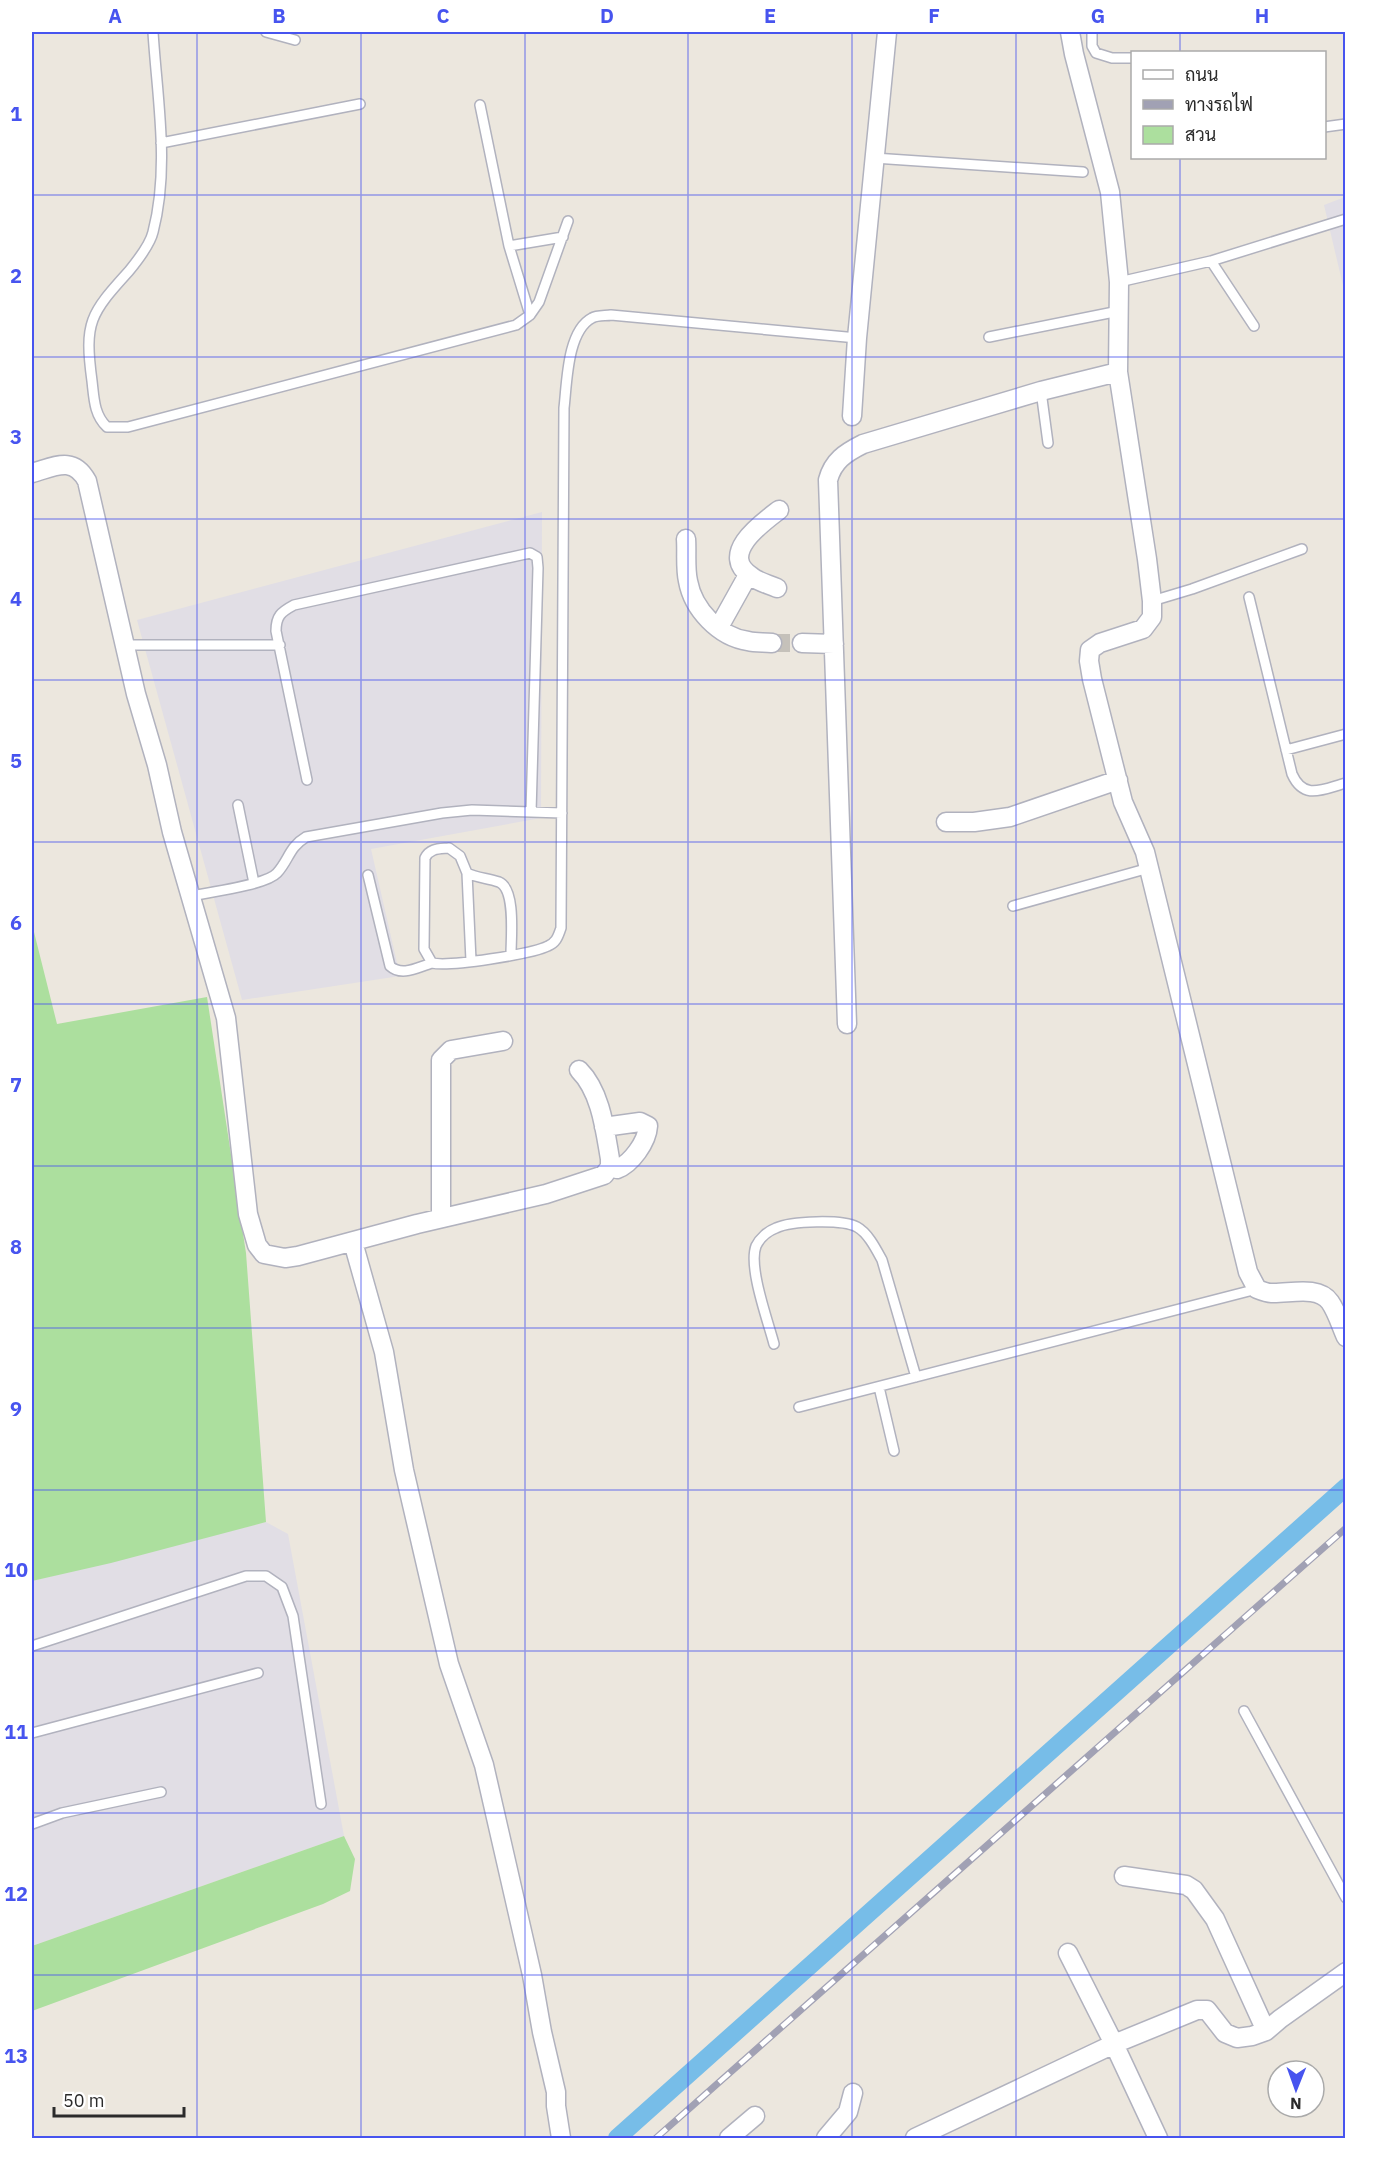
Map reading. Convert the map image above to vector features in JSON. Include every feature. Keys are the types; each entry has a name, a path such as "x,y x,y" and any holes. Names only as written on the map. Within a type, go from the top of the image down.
{"street":[{"path":"852,416 856,338 887,32"},
{"path":"1070,32 1110,192 1119,282 1118,372 1152,601 1152,617 1143,629 1100,643 1090,650 1089,667 1123,802 1145,852 1248,1272 1257,1289 1269,1293 1298,1292 1326,1296 1332,1304 1346,1337"},
{"path":"848,1024 828,480 831,468 842,456 863,444 1041,391 1118,372"},
{"path":"32,473 65,464 75,466 83,472 87,481 136,694 157,765 172,832 226,1018 247,1206 252,1232 257,1245 264,1254 285,1258 298,1256 583,1183 604,1175 610,1167 604,1127 592,1089 579,1070"},
{"path":"777,588 748,575 740,562 740,552 744,541 753,531 779,510"},
{"path":"686,539 687,579 692,599 711,622 732,636 747,641 772,642"},
{"path":"719,627 748,575"},
{"path":"802,643 834,644"},
{"path":"946,822 984,821 1010,817 1118,780"},
{"path":"441,1218 439,1165 441,1060 451,1050 503,1041"},
{"path":"604,1127 640,1122 648,1126 647,1132 630,1161 617,1169 610,1167"},
{"path":"353,1242 387,1365 404,1470 449,1664 487,1775 556,2092 561,2139"},
{"path":"1124,1876 1186,1885 1194,1890 1215,1919 1266,2031"},
{"path":"1068,1953 1158,2139"},
{"path":"915,2139 1114,2044 1197,2010 1207,2010 1225,2033 1237,2038 1266,2031 1346,1972"},
{"path":"826,2139 848,2112 853,2093"},
{"path":"729,2139 755,2116"}],"lane":[{"path":"153,32 163,166 153,234 137,262 95,313 90,326 87,347 96,409 100,420 107,427 128,427 516,325 530,315 539,302 568,221"},
{"path":"266,32 295,40"},
{"path":"1092,32 1092,46 1096,53 1112,58 1131,58"},
{"path":"162,143 360,104"},
{"path":"480,105 509,246 530,315"},
{"path":"1326,127 1346,124"},
{"path":"874,158 1083,172"},
{"path":"1119,282 1211,261 1346,219"},
{"path":"509,246 563,237"},
{"path":"1211,261 1254,326"},
{"path":"989,337 1119,310"},
{"path":"368,874 390,966 399,971 432,963 471,961 538,950 558,939 561,928 564,408 574,339 582,327 593,317 611,315 856,338"},
{"path":"1041,391 1048,443"},
{"path":"1152,601 1192,590 1302,549"},
{"path":"307,780 276,631 276,620 282,611 294,605 530,553 537,557 531,812"},
{"path":"1249,597 1296,783 1308,791 1346,783"},
{"path":"124,645 280,645"},
{"path":"1287,750 1346,734"},
{"path":"238,805 254,883"},
{"path":"192,896 273,877 296,843 306,837 442,813 472,810 562,813"},
{"path":"432,963 424,949 425,858 428,852 434,849 449,848 460,856 467,873 471,961"},
{"path":"1013,906 1149,868"},
{"path":"467,873 477,878 500,883 507,888 510,905 511,954"},
{"path":"774,1344 753,1266 756,1247 763,1236 777,1227 833,1220 858,1227 873,1244 882,1260 916,1377"},
{"path":"799,1407 1257,1289"},
{"path":"879,1387 894,1451"},
{"path":"32,1646 246,1576 266,1576 282,1587 293,1616 321,1804"},
{"path":"32,1733 258,1673"},
{"path":"1244,1711 1346,1898"},
{"path":"32,1824 62,1813 161,1792"}],"shaded area":[{"path":"1345,197 1345,294 1324,205"},
{"path":"542,512 541,818 371,849 400,976 242,1000 137,620"},
{"path":"266,1522 288,1534 344,1836 32,1946 32,1581"}],"green space":[{"path":"32,924 57,1024 207,997 246,1253 266,1522 111,1563 32,1581"},
{"path":"344,1836 355,1859 350,1891 323,1904 32,2011 32,1946"}],"waterway":[{"path":"617,2138 1346,1487"}],"tunnel":[{"path":"772,643 802,643"}],"railway":[{"path":"656,2138 1346,1528"}]}
